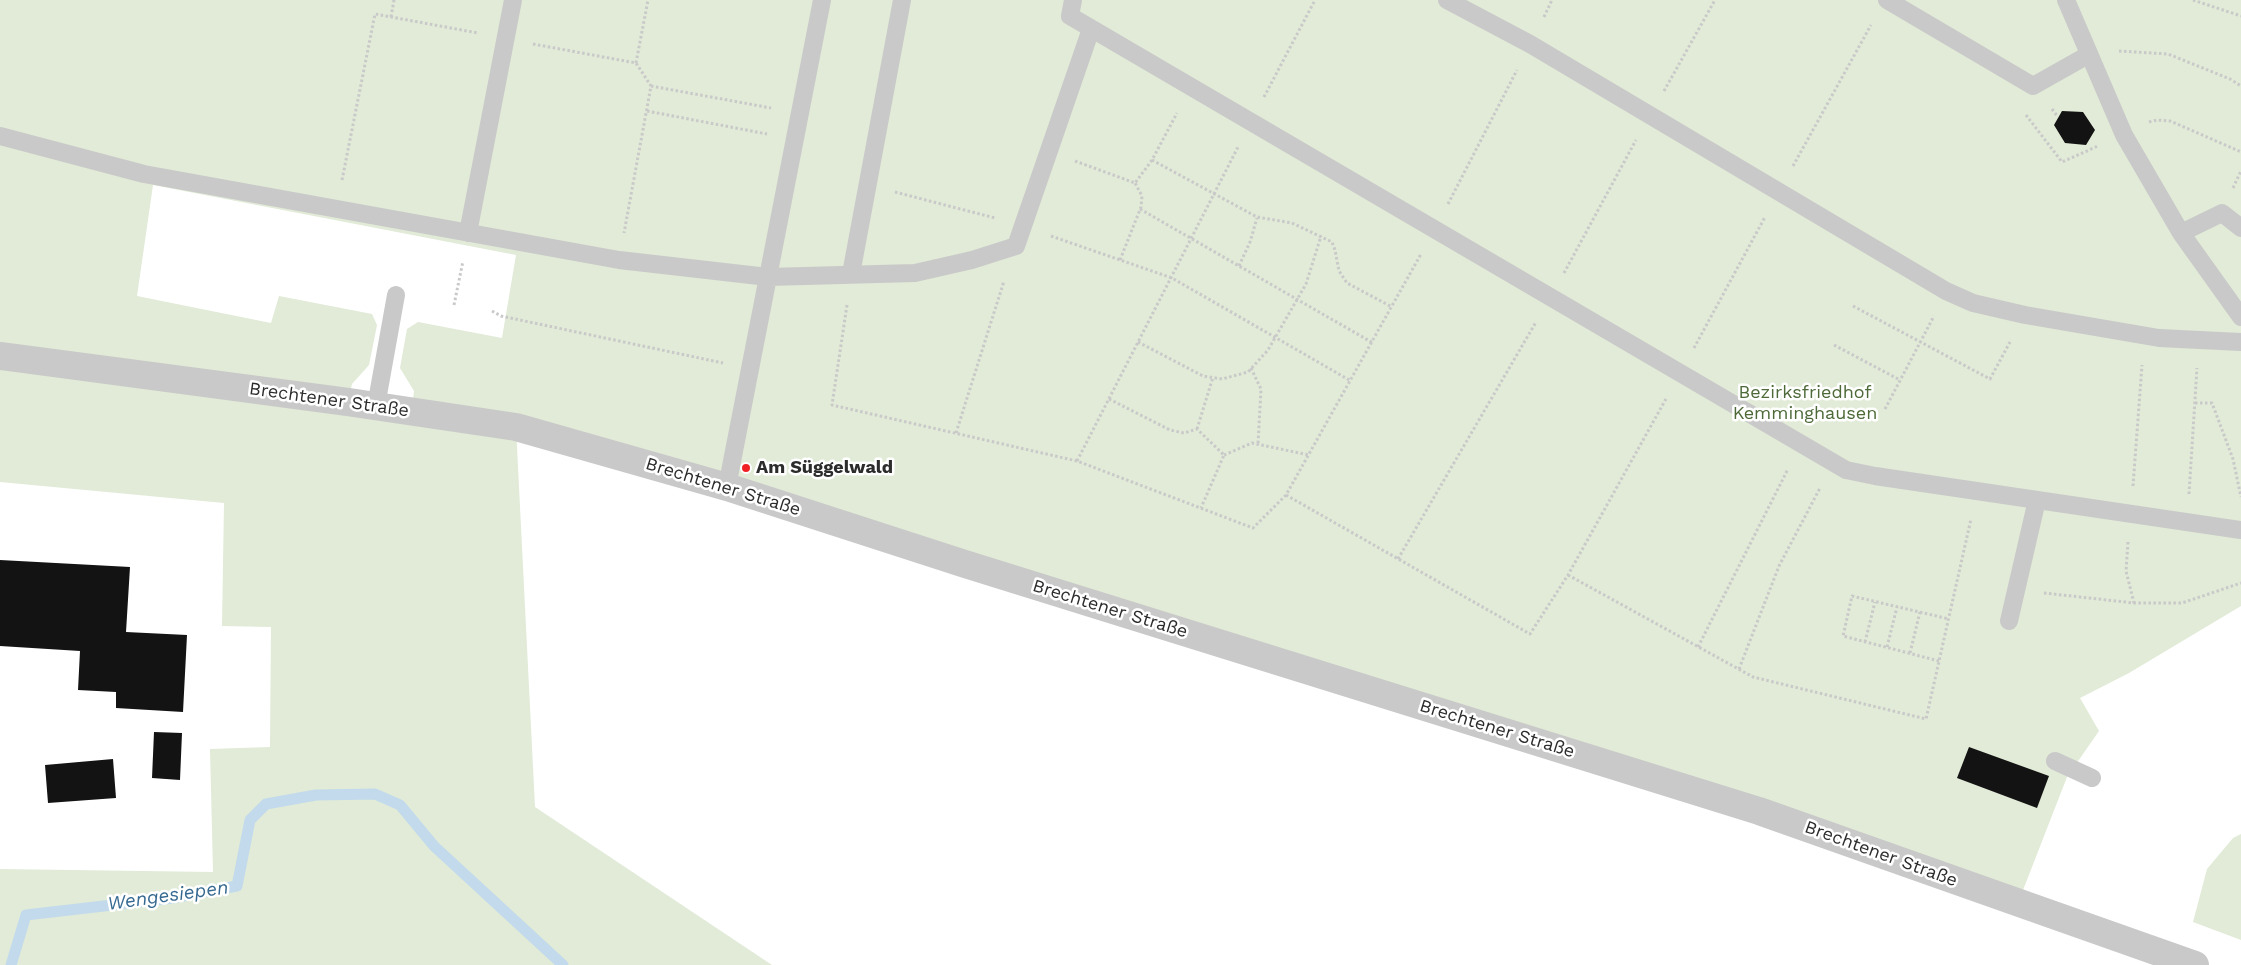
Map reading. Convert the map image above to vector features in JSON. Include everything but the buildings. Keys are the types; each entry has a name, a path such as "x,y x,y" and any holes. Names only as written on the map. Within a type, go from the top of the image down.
{"street":[{"name":"Brechtener Straße","path":"0,356 516,426 727,487 965,564 1759,811 2195,965"}],"lane":[{"path":"468,233 513,0"},
{"path":"727,487 822,0"},
{"path":"851,274 902,0"},
{"path":"1073,0 1070,16 1833,463 1859,474 2241,530"},
{"path":"1447,0 1530,44 1946,291 1973,303 2025,315 2144,336 2241,342"},
{"path":"1887,0 2033,86 2088,54"},
{"path":"2066,0 2124,135 2181,233 2241,318"},
{"path":"0,136 144,174 619,260 768,277 915,272 972,260 1016,246 1092,29"},
{"path":"2181,233 2222,213 2241,228"},
{"path":"376,406 396,295"},
{"path":"2009,621 2037,500"},
{"path":"2055,761 2092,778"}],"path":[{"path":"391,17 394,0"},
{"path":"619,260 651,86 636,64 648,0"},
{"path":"1077,461 1192,239 1250,121 1315,0"},
{"path":"1398,559 1550,297 1715,0"},
{"path":"2193,0 2241,16"},
{"path":"336,209 375,14"},
{"path":"1286,495 1530,634 1568,575 1875,17"},
{"path":"851,274 832,405 1077,461 1253,528 1286,495 1309,455 1435,229 1530,44"},
{"path":"2088,54 2125,50 2168,54 2230,79 2241,86"},
{"path":"651,86 800,114"},
{"path":"1135,183 1152,160 1192,86"},
{"path":"2033,86 2014,100 2062,162 2124,135 2143,124 2157,120 2170,121 2241,152"},
{"path":"647,112 795,139"},
{"path":"1050,152 1135,183 1142,196 1140,209 1120,260"},
{"path":"1152,160 1258,218 1292,223 1332,242 1339,271 1347,283 1392,307"},
{"path":"868,185 985,215"},
{"path":"1140,209 1373,343"},
{"path":"1239,266 1258,218"},
{"path":"1023,227 1172,278 1351,381"},
{"path":"454,305 468,233"},
{"path":"1138,342 1204,376 1222,379 1248,372 1268,350 1306,284 1321,236"},
{"path":"956,433 1016,246"},
{"path":"1885,410 1946,291"},
{"path":"1853,306 1990,379 2025,315"},
{"path":"492,311 501,316 750,369"},
{"path":"2134,603 2126,572 2144,336"},
{"path":"2187,522 2199,340"},
{"path":"1834,345 1900,380"},
{"path":"1251,368 1261,389 1258,444"},
{"path":"1196,429 1213,378"},
{"path":"1109,399 1170,430 1184,433 1196,429"},
{"path":"2195,403 2212,403 2233,459 2241,497"},
{"path":"1196,429 1224,455"},
{"path":"1201,508 1224,455 1252,443 1309,455"},
{"path":"1698,647 1801,444"},
{"path":"1739,670 1779,566 1833,463"},
{"path":"1568,575 1754,677 1926,719 1977,491"},
{"path":"2016,590 2134,603 2182,603 2241,583"},
{"path":"1939,661 1843,636 1852,596 1949,619"},
{"path":"1865,642 1875,602"},
{"path":"1887,647 1898,607"},
{"path":"1910,653 1920,612"}],"green space":[{"name":"Bezirksfriedhof Kemminghausen","path":"0,0 2241,0 2241,606 2129,673 2080,698 2099,731 2067,777 2018,903 516,427 535,807 772,965 0,965 0,869 213,872 210,749 270,747 271,627 222,626 224,503 0,482","holes":["153,185 516,255 502,338 418,322 407,329 400,368 414,391 412,411 348,402 352,384 369,365 377,325 372,314 279,296 271,323 137,296"]},
{"path":"2241,834 2241,940 2193,922 2207,869 2233,838"}],"waterway":[{"name":"Wengesiepen","path":"11,965 26,915 173,898 237,886 250,820 266,804 316,795 375,794 400,805 434,846 563,965"}],"place":[{"name":"Am Süggelwald","path":"746,468"}]}
